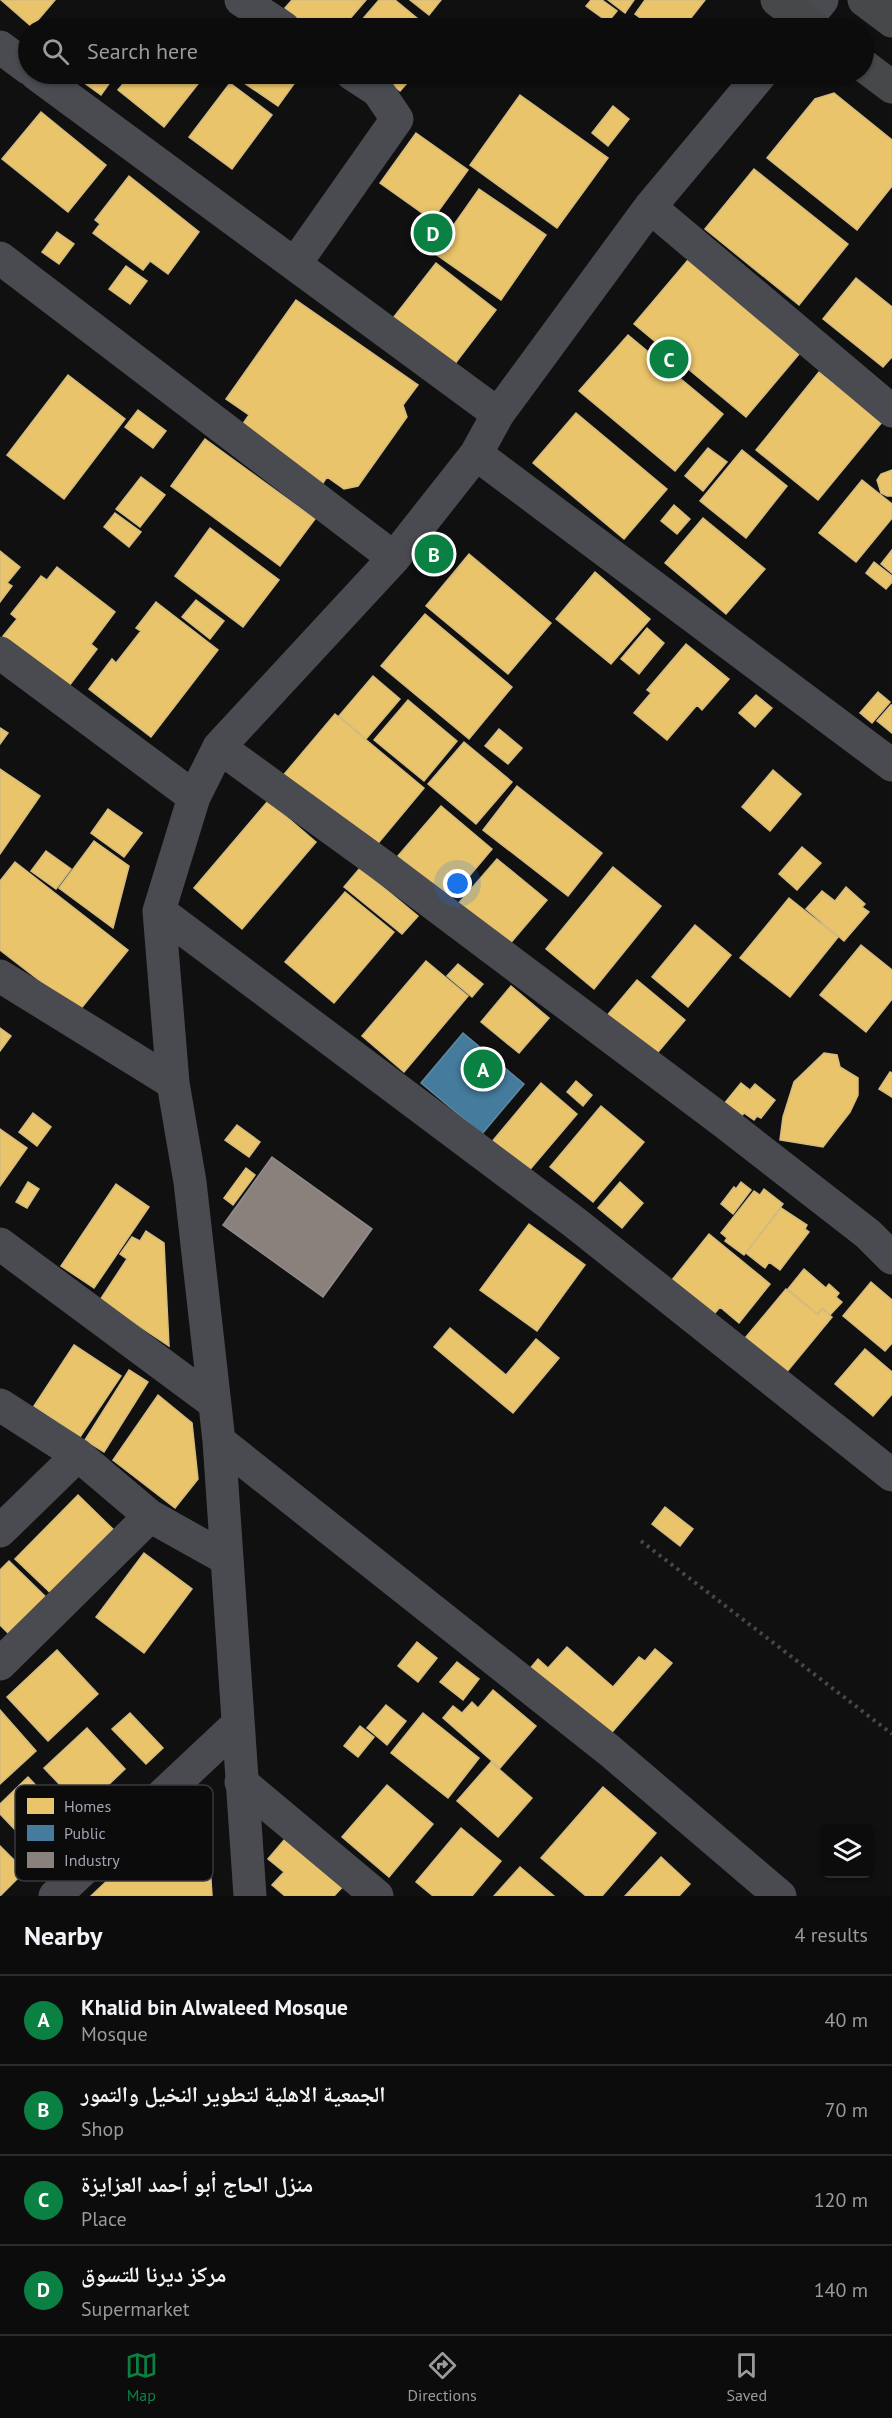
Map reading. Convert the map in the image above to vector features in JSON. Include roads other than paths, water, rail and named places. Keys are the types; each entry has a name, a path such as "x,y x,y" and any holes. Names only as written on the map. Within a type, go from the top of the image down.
{"main road":[{"path":"777,0 807,18"},
{"path":"864,0 892,21"},
{"path":"874,74 892,87"}],"street":[{"path":"241,0 269,18"},
{"path":"0,47 18,60"},
{"path":"50,84 498,414"},
{"path":"295,264 397,119 378,91 367,84"},
{"path":"250,1896 219,1441 190,1182 173,1083 159,911 194,797 219,747 394,558 476,454 498,414 650,207 753,84"},
{"path":"650,207 892,411"},
{"path":"0,258 394,558"},
{"path":"476,454 892,765"},
{"path":"0,653 194,797"},
{"path":"219,747 379,863 724,1122 868,1234 892,1258"},
{"path":"159,911 574,1222 892,1475"},
{"path":"0,976 173,1083"},
{"path":"0,1244 213,1402"},
{"path":"0,1406 78,1455 150,1516 227,1559"},
{"path":"219,1441 610,1751 780,1896"},
{"path":"0,1531 78,1455"},
{"path":"0,1664 150,1516"},
{"path":"173,1785 238,1724"},
{"path":"241,1782 377,1896"},
{"path":"56,1896 72,1881"}],"place":[{"name":"مركز ديرنا للتسوق","path":"433,233"},
{"name":"منزل الحاج أبو أحمد العزايزة","path":"669,359"},
{"name":"الجمعية الاهلية لتطوير النخيل والتمور","path":"434,554"},
{"name":"Khalid bin Alwaleed Mosque","path":"483,1069"}]}
